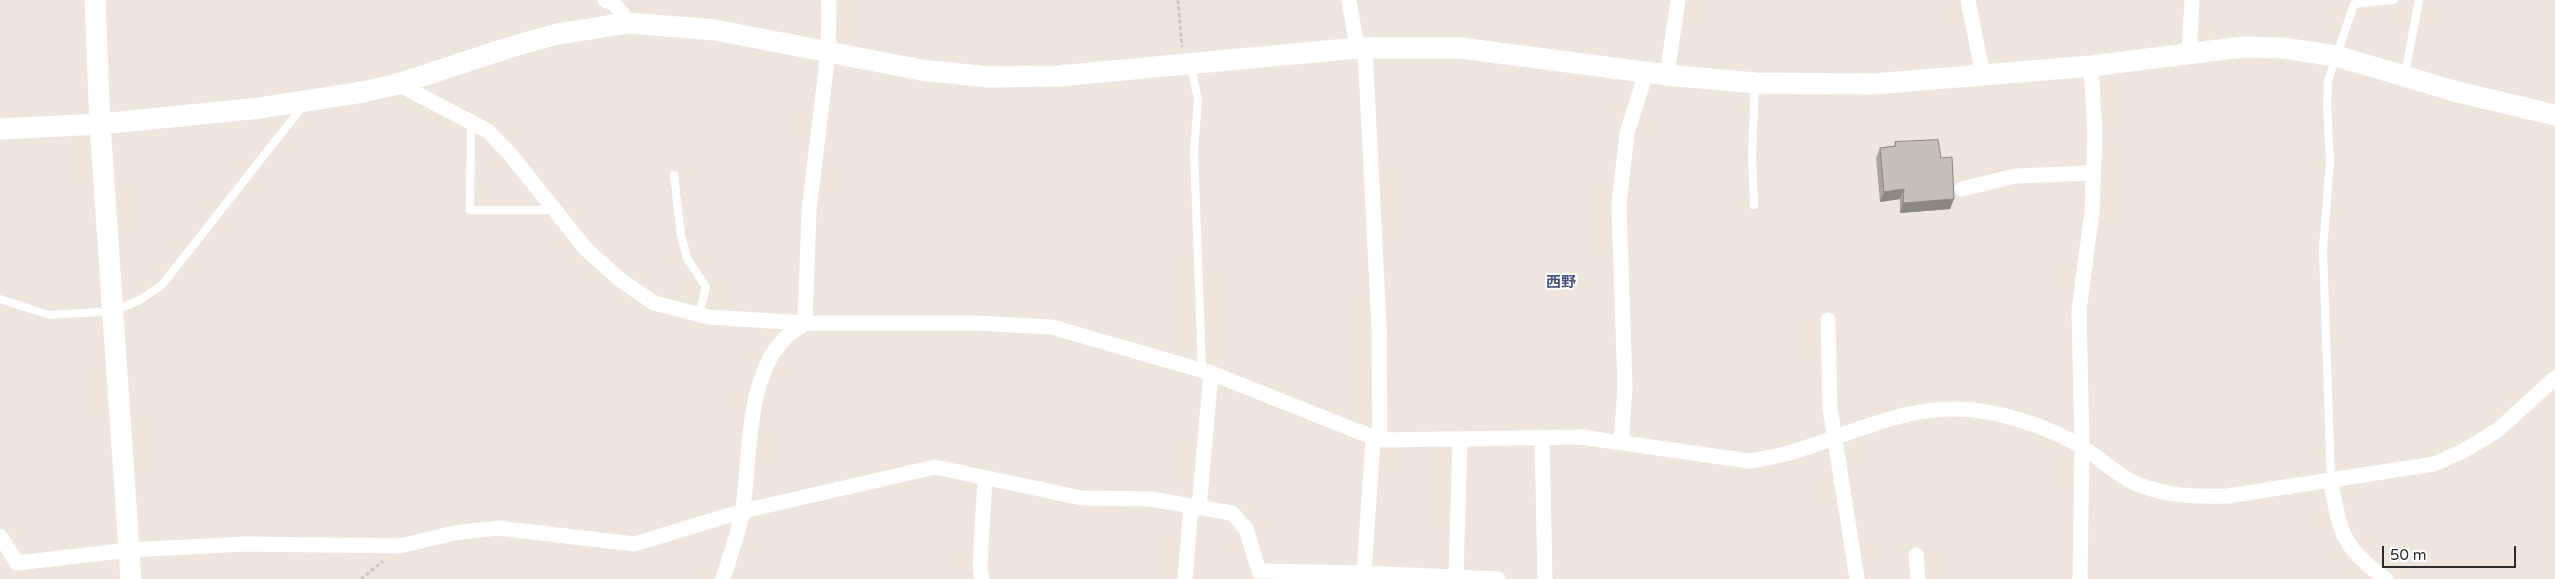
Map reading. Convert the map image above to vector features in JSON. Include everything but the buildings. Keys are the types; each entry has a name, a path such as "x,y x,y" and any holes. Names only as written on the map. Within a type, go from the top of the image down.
{"street":[{"path":"95,0 100,124 131,579"},
{"path":"605,0 616,4 628,23"},
{"path":"723,579 743,511 750,442 759,386 767,363 784,340 805,323 809,211 828,52 829,0"},
{"path":"1350,0 1361,48 1379,326 1376,439 1364,573"},
{"path":"1667,75 1678,0"},
{"path":"1968,0 1984,76"},
{"path":"2189,53 2192,0"},
{"path":"0,129 100,124 260,108 306,101 398,84 511,46 557,34 628,23 715,30 921,70 988,78 1059,76 1361,48 1461,48 1646,73 1755,83 1873,84 2091,66 2244,47 2318,52 2458,92 2555,115"},
{"path":"2080,579 2082,447 2079,310 2092,212 2094,95 2091,66"},
{"path":"1621,443 1625,388 1619,204 1627,134 1646,73"},
{"path":"398,84 488,131 510,154 585,248 619,279 654,303 699,314 805,323 975,323 1052,327 1206,371 1376,439 1581,437 1749,461 1777,458 1878,421 1927,409 1980,411 2048,430 2082,447 2136,483 2164,493 2196,497 2227,496 2434,464 2465,450 2498,430 2555,378"},
{"path":"1962,188 2015,176 2093,173"},
{"path":"1828,320 1830,408 1857,579"},
{"path":"1185,579 1195,507 1206,371"},
{"path":"1542,438 1544,579"},
{"path":"1456,577 1460,439"},
{"path":"0,536 16,564 129,550 245,544 400,546 454,533 498,528 634,544 743,511 935,467 1082,498 1151,499 1232,513 1246,529 1259,571 1364,573 1498,579"},
{"path":"982,579 980,566 985,478"},
{"path":"2331,481 2340,529 2352,551 2386,579"},
{"path":"1916,555 1918,579"}],"lane":[{"path":"2331,481 2323,249 2330,162 2327,102 2328,81 2354,4 2394,0"},
{"path":"2404,76 2419,0"},
{"path":"1188,65 1198,100 1194,150 1206,371"},
{"path":"1754,205 1752,154 1755,83"},
{"path":"0,298 49,315 113,311 138,301 162,285 306,101"},
{"path":"471,122 470,210 554,210"},
{"path":"674,175 681,235 687,258 706,288 699,314"}],"path":[{"path":"1178,0 1188,65"}],"district":[{"name":"西野","path":"1561,283"}]}
